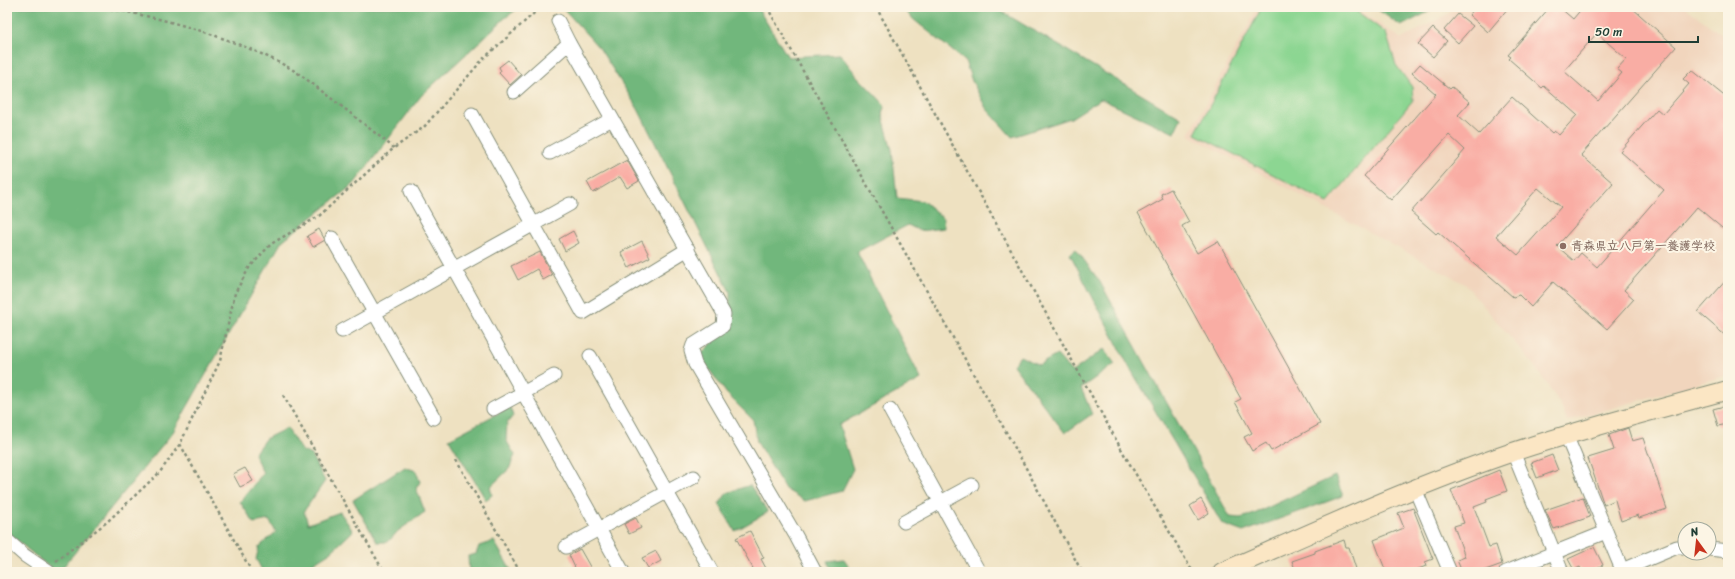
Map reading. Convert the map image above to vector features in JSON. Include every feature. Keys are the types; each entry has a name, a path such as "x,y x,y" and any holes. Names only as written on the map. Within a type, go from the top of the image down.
{"street":[{"path":"558,21 612,119 724,314 723,326 693,345 691,351 695,364 816,572"},
{"path":"514,92 569,43"},
{"path":"472,114 582,313 688,249"},
{"path":"550,153 612,119"},
{"path":"411,191 524,392 598,530 623,572"},
{"path":"342,331 570,204"},
{"path":"332,238 434,418"},
{"path":"590,356 712,572"},
{"path":"494,409 554,376"},
{"path":"1222,572 1415,489 1513,452 1566,435 1728,390"},
{"path":"890,410 979,572"},
{"path":"1566,435 1623,571 1677,547"},
{"path":"1513,452 1562,572"},
{"path":"566,547 694,477"},
{"path":"904,522 972,485"},
{"path":"1415,489 1450,572"},
{"path":"1506,572 1606,532"},
{"path":"7,540 47,571"},
{"path":"1717,550 1728,551"}],"path":[{"path":"99,7 139,14 239,44 286,66 306,79 394,148"},
{"path":"47,571 107,522 160,472 180,444 220,360 235,292 249,268 271,244 319,216 394,148 424,128 483,59 541,7"},
{"path":"767,7 1019,455 1082,572"},
{"path":"876,7 1124,454 1193,572"},
{"path":"284,395 384,572"},
{"path":"180,444 252,572"},
{"path":"456,460 520,572"}],"shaded area":[{"name":"青森県立八戸第一養護学校","path":"1258,7 1354,7 1402,39 1460,7 1685,7 1728,39 1728,375 1567,421 1561,405 1533,364 1465,284 1189,135"}],"green space":[{"path":"7,7 520,7 505,18 421,96 354,184 282,241 173,432 59,572 55,572 7,532"},
{"path":"562,7 757,7 788,57 840,54 857,76 885,105 882,113 892,150 897,198 923,201 943,218 944,228 920,231 908,225 857,252 921,379 839,425 853,469 842,491 805,501 785,489 757,442 753,420 727,394 703,361 701,354 729,326 730,292 638,109 600,49"},
{"path":"902,7 1000,7 999,10 1181,118 1174,133 1101,99 1071,118 1012,137 986,108 972,81 965,61 913,19"},
{"path":"1262,7 1351,7 1386,33 1396,65 1412,87 1413,100 1328,203 1195,134"},
{"path":"1374,7 1438,7 1401,26"},
{"path":"1076,249 1100,282 1230,517 1240,518 1252,515 1335,476 1343,496 1243,532 1222,524 1127,363 1070,254"},
{"path":"1104,349 1115,364 1081,388 1092,414 1065,433 1013,365 1020,356 1039,365 1057,355 1072,372"},
{"path":"510,407 513,416 507,423 506,440 515,455 509,469 490,487 492,495 486,500 449,439"},
{"path":"287,428 301,450 311,455 325,481 304,511 308,524 340,512 353,531 332,551 310,565 314,572 263,572 256,559 259,547 276,532 269,520 254,523 240,502 263,473 254,454 265,439"},
{"path":"405,467 416,471 420,482 416,488 425,512 398,531 388,542 377,542 353,500"},
{"path":"750,485 768,512 735,531 719,504 727,493"},
{"path":"494,541 512,572 469,572 468,556 476,554 479,546"},
{"path":"844,559 853,572 832,572 827,561"}],"building":[{"path":"1476,7 1509,7 1488,32 1469,15"},
{"path":"1550,7 1559,7 1573,19 1583,7 1631,7 1676,47 1581,155 1613,183 1557,246 1574,261 1581,253 1597,267 1664,190 1620,151 1657,109 1663,114 1689,84 1683,79 1692,70 1728,99 1728,233 1697,207 1624,290 1634,299 1607,329 1553,282 1531,307 1519,295 1513,297 1438,232 1436,234 1411,212 1465,150 1449,135 1391,200 1364,176 1436,94 1412,73 1420,64 1450,89 1452,87 1470,102 1458,115 1479,134 1512,97 1552,133 1554,131 1559,135 1577,115 1544,86 1542,88 1509,59 1511,57 1508,55","holes":["1597,33 1626,59 1617,69 1622,73 1598,101 1564,71","1538,188 1561,207 1518,255 1496,236"]},
{"path":"1458,14 1473,26 1458,43 1444,30"},
{"path":"1433,28 1447,41 1433,57 1418,44"},
{"path":"508,60 521,75 510,85 499,73 501,71 499,67"},
{"path":"627,160 639,181 627,188 620,177 593,193 587,182"},
{"path":"1171,189 1189,222 1182,226 1197,253 1218,241 1320,424 1271,451 1266,443 1252,451 1244,437 1252,433 1235,402 1241,399 1138,213 1163,199 1161,194"},
{"path":"319,229 325,240 313,247 307,236"},
{"path":"573,231 579,243 565,251 559,239"},
{"path":"642,241 650,257 629,268 621,252"},
{"path":"540,252 552,275 543,280 537,269 518,280 511,266"},
{"path":"1728,278 1728,338 1698,312"},
{"path":"1728,405 1728,424 1718,426 1713,409"},
{"path":"1628,428 1632,441 1643,438 1667,509 1639,518 1638,515 1621,521 1615,500 1604,505 1588,458 1614,450 1609,435"},
{"path":"1552,455 1558,470 1537,478 1531,463"},
{"path":"245,468 253,481 240,487 233,474"},
{"path":"1499,470 1507,491 1486,499 1487,502 1474,507 1489,547 1496,545 1502,564 1480,572 1462,572 1457,560 1465,557 1454,526 1464,523 1451,490"},
{"path":"1583,497 1590,517 1554,529 1545,510"},
{"path":"1201,499 1209,513 1198,520 1190,506"},
{"path":"1413,508 1433,559 1425,562 1426,566 1411,572 1386,572 1374,540 1404,528 1398,513"},
{"path":"636,518 641,528 629,534 624,524"},
{"path":"750,531 764,558 761,559 768,572 755,572 736,538"},
{"path":"1344,540 1346,547 1349,547 1357,572 1296,572 1292,561"},
{"path":"1594,547 1603,565 1588,572 1582,572 1580,567 1574,570 1568,559"},
{"path":"580,549 593,572 577,572 569,555"},
{"path":"656,551 661,561 648,568 642,558"}],"place":[{"name":"青森県立八戸第一養護学校","path":"1563,246"}]}
